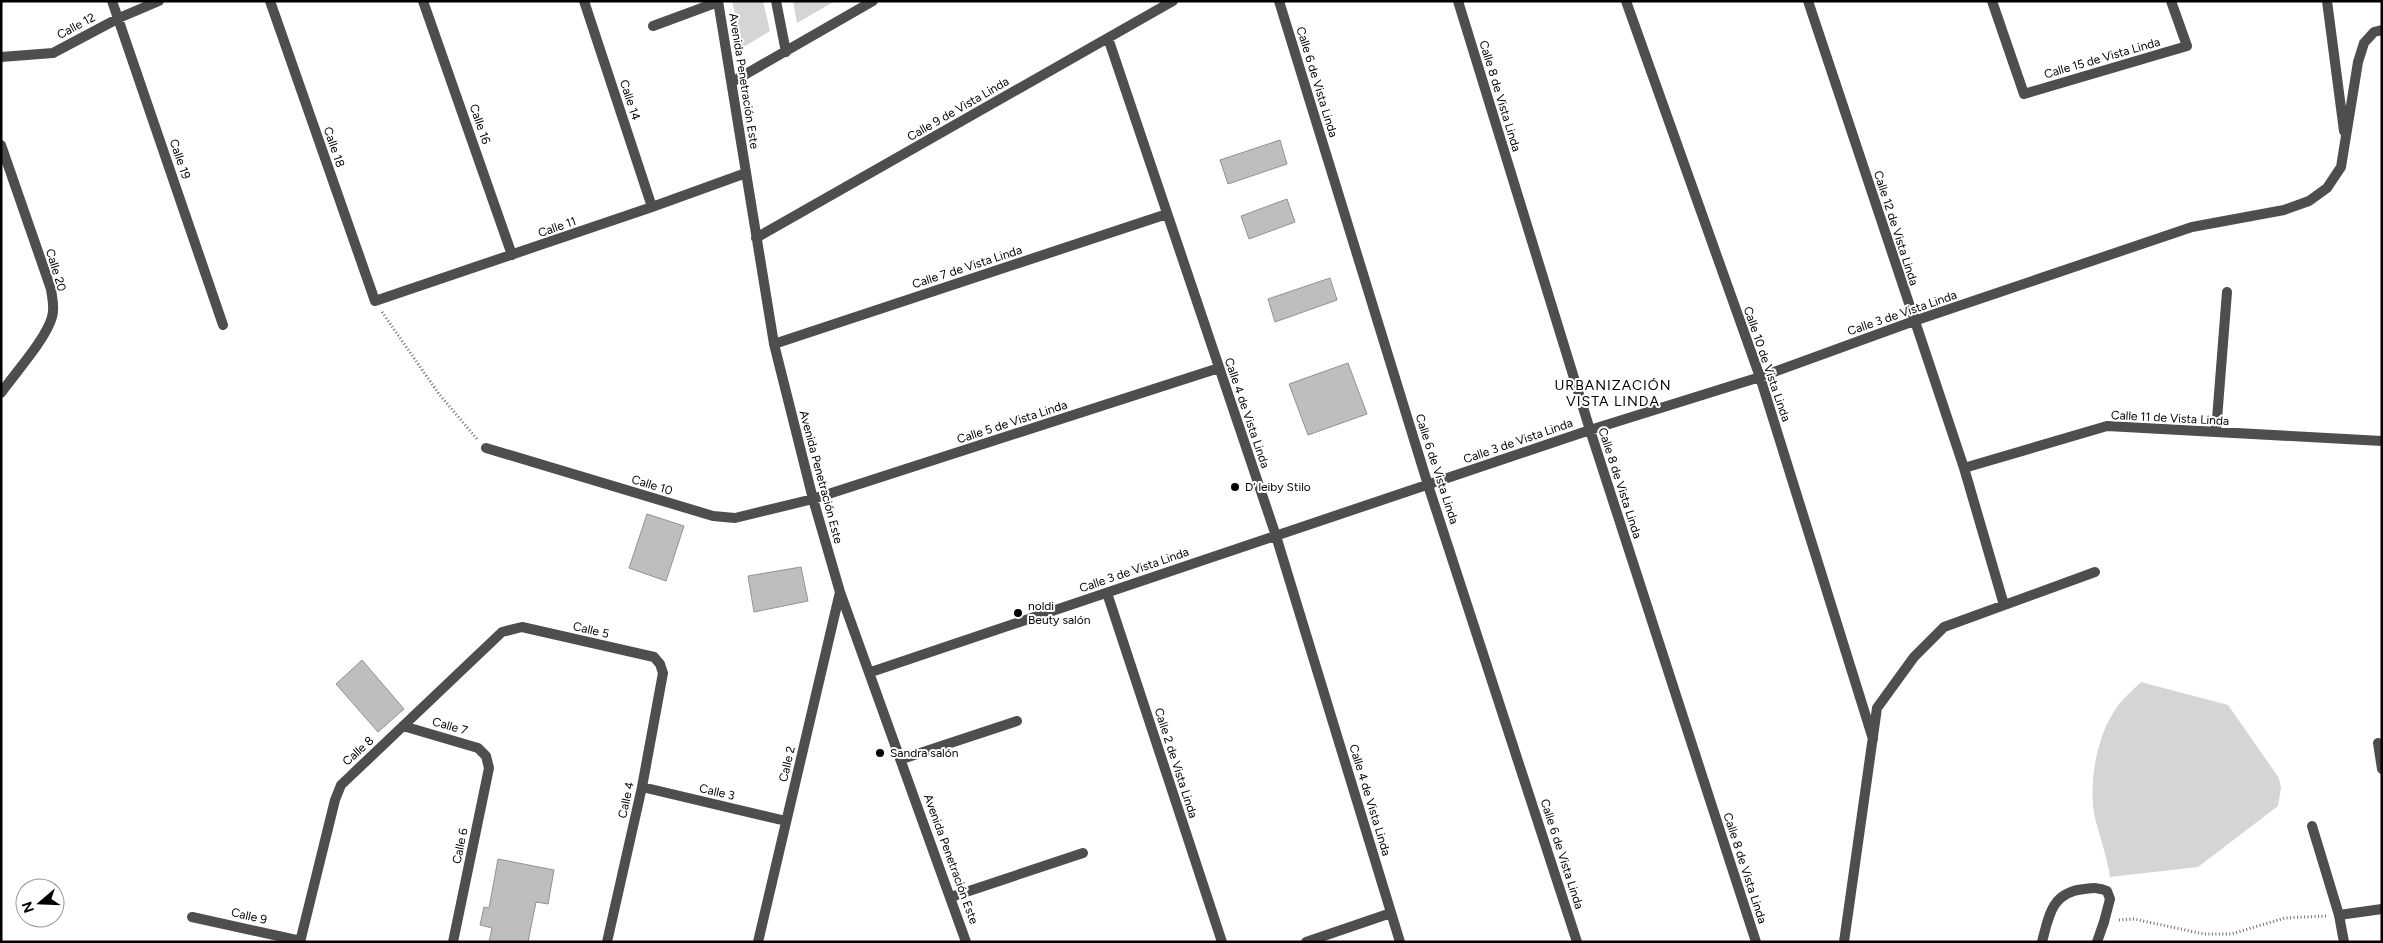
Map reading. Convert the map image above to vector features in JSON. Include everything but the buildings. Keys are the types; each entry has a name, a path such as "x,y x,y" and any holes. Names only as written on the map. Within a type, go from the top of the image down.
{"street":[{"name":"Calle 19","path":"112,1 223,326"},
{"name":"Calle 12","path":"1,57 54,53 119,18 160,1"},
{"name":"Calle 18","path":"270,1 375,301"},
{"name":"Calle 16","path":"423,1 512,255"},
{"name":"Calle 14","path":"584,1 652,207"},
{"path":"776,1 786,52"},
{"path":"732,82 873,1"},
{"name":"Calle 9 de Vista Linda","path":"756,238 1173,1"},
{"name":"Calle 6 de Vista Linda","path":"1279,1 1428,485 1578,942"},
{"name":"Calle 8 de Vista Linda","path":"1458,1 1590,430 1756,942"},
{"name":"Calle 10 de Vista Linda","path":"1626,1 1760,377 1873,739"},
{"name":"Calle 12 de Vista Linda","path":"1808,1 1964,468 2004,605"},
{"name":"Calle 15 de Vista Linda","path":"1992,1 2024,94 2187,46 2171,1"},
{"path":"2327,1 2346,144"},
{"path":"653,26 718,2"},
{"name":"Avenida Penetración Este","path":"718,2 774,344 813,499 840,592 871,672 966,942"},
{"name":"Calle 3 de Vista Linda","path":"871,672 1590,430 1760,377 1914,321 2192,227 2284,210 2309,201 2327,188 2341,167 2358,62 2364,43 2374,32 2382,30"},
{"name":"Calle 4 de Vista Linda","path":"1108,38 1276,536 1400,942"},
{"name":"Calle 20","path":"1,145 54,305 46,331 1,393"},
{"name":"Calle 11","path":"375,301 746,173"},
{"name":"Calle 7 de Vista Linda","path":"774,344 1167,214"},
{"path":"2216,432 2227,292"},
{"name":"Calle 5 de Vista Linda","path":"813,499 1219,368"},
{"name":"Calle 11 de Vista Linda","path":"1964,468 2107,426 2382,441"},
{"name":"Calle 10","path":"486,448 724,518 735,518 813,499"},
{"path":"1844,942 1877,708 1914,657 1944,627 2095,572"},
{"name":"Calle 2","path":"758,942 840,592"},
{"name":"Calle 2 de Vista Linda","path":"1107,593 1222,942"},
{"name":"Calle 5","path":"513,628 522,627 654,657 660,664"},
{"name":"Calle 8","path":"301,941 341,785 502,632 513,628"},
{"name":"Calle 4","path":"607,942 642,788 664,673 660,664"},
{"path":"902,760 1018,721"},
{"name":"Calle 7","path":"404,726 478,748 486,756"},
{"path":"2378,743 2382,769"},
{"name":"Calle 6","path":"453,942 489,768 486,756"},
{"name":"Calle 3","path":"642,788 786,821"},
{"path":"2312,826 2339,915 2344,942"},
{"path":"951,897 1083,853"},
{"path":"2042,942 2047,920 2057,899 2074,890 2099,888 2107,891 2110,899 2097,942"},
{"path":"2339,915 2382,909"},
{"path":"1306,942 1392,914"},
{"name":"Calle 9","path":"192,917 301,941"}],"path":[{"path":"375,301 439,394 486,448"},
{"path":"2104,922 2134,918 2204,934 2231,934 2285,918 2339,915"}],"shaded area":[{"path":"732,1 763,1 770,31 742,48"},
{"path":"793,1 835,1 797,23"},
{"path":"2141,682 2228,705 2279,778 2281,788 2278,806 2198,867 2110,877 2093,805 2092,792 2095,762 2108,721 2120,703"}],"place":[{"name":"D’ leiby Stilo","path":"1235,487"},
{"name":"noldi Beuty salón","path":"1018,613"},
{"name":"Sandra salón","path":"880,753"}],"district":[{"name":"URBANIZACIÓN VISTA LINDA","path":"1613,394"}]}
